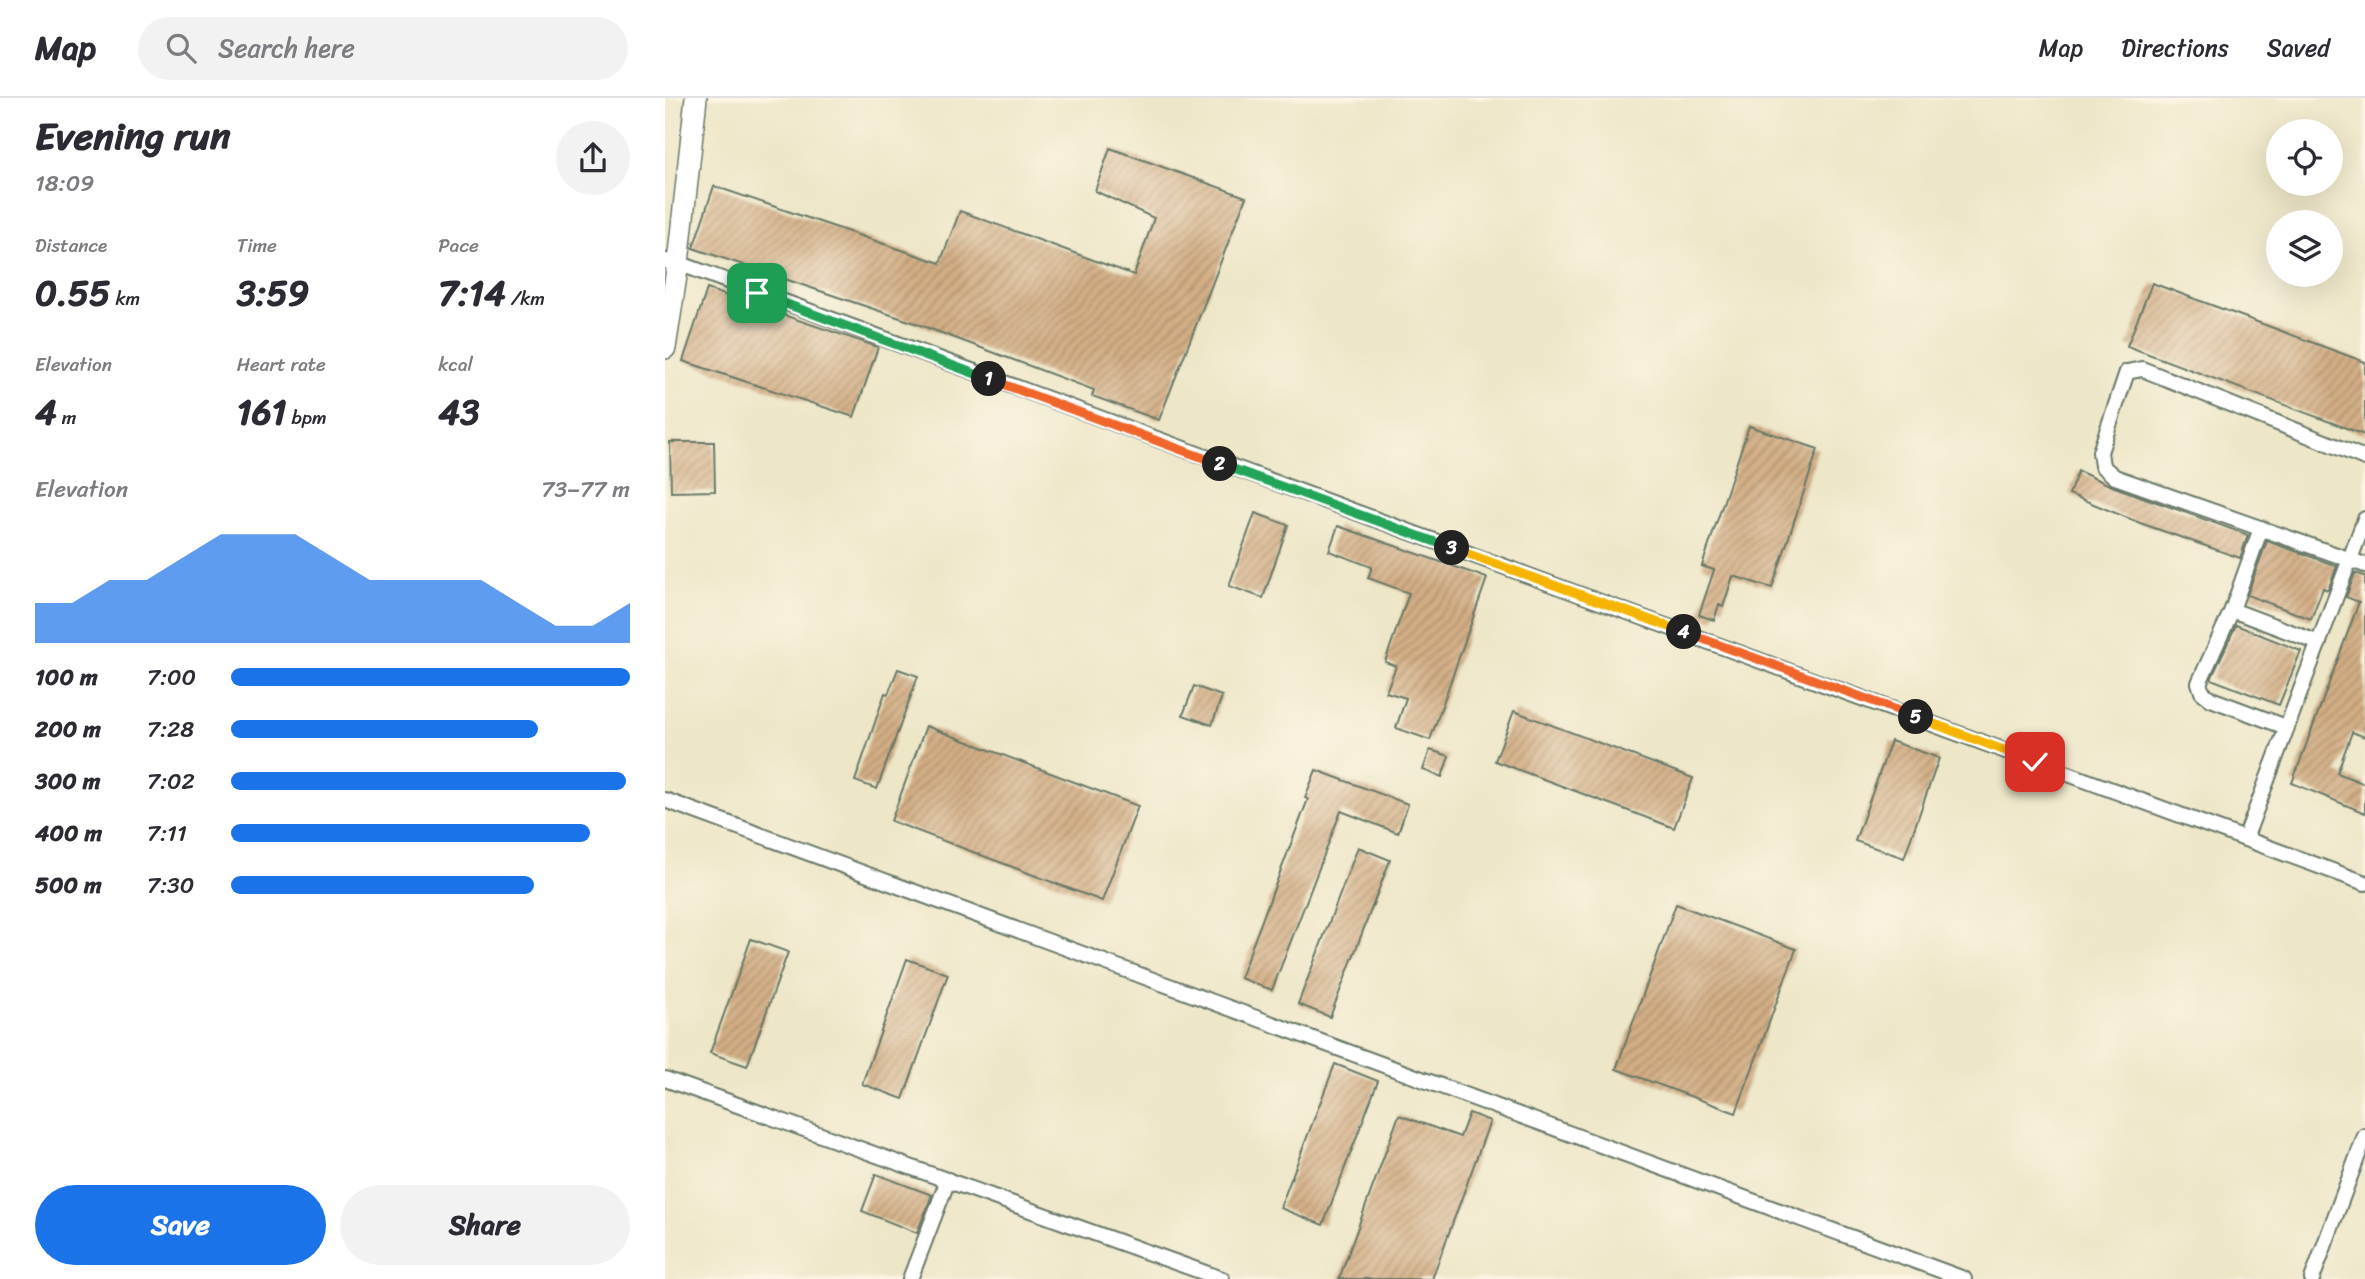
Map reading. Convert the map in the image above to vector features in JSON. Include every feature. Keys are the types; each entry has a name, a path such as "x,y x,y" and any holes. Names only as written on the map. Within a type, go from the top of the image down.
{"main road":[{"path":"665,348 671,262 696,98"}],"street":[{"path":"671,262 2365,883"},
{"path":"2358,563 2115,477 2102,466 2100,452 2127,372 2142,369 2365,458"},
{"path":"2245,839 2319,643 2358,563 2365,519"},
{"path":"2261,527 2232,610 2199,683 2202,692 2211,699 2286,727"},
{"path":"2232,610 2319,643"},
{"path":"665,800 1964,1279"},
{"path":"665,1079 1222,1279"},
{"path":"2312,1279 2365,1136"},
{"path":"910,1279 948,1180"}],"building":[{"path":"1110,148 1246,197 1159,420 1092,396 1094,390 912,322 693,248 714,186 940,263 960,211 1134,275 1154,218 1095,191"},
{"path":"2152,283 2365,362 2365,435 2127,346"},
{"path":"707,289 878,347 854,417 683,361"},
{"path":"1749,426 1818,449 1772,588 1733,576 1723,607 1719,605 1714,620 1699,615 1714,570 1702,566"},
{"path":"670,442 714,442 715,491 671,492"},
{"path":"2078,471 2248,535 2240,558 2140,523 2069,494"},
{"path":"1255,513 1288,525 1263,598 1229,586"},
{"path":"1338,526 1487,578 1430,740 1396,728 1406,698 1386,692 1396,666 1385,662 1409,593 1368,578 1372,567 1329,551"},
{"path":"2267,541 2337,566 2328,590 2323,588 2311,619 2247,595"},
{"path":"2355,573 2365,576 2365,737 2352,732 2337,773 2365,784 2365,813 2292,783 2359,602 2346,597"},
{"path":"2236,625 2301,651 2279,705 2211,679"},
{"path":"898,669 918,676 877,789 855,781 885,693 888,694"},
{"path":"1194,686 1222,696 1212,725 1183,715"},
{"path":"1514,711 1693,778 1674,828 1495,761"},
{"path":"926,726 1138,806 1102,901 891,821"},
{"path":"1891,741 1939,758 1904,858 1855,841"},
{"path":"1430,750 1449,756 1442,777 1423,770"},
{"path":"1316,770 1408,804 1398,833 1341,811 1272,990 1240,978 1308,799 1305,798"},
{"path":"1358,847 1390,860 1330,1017 1298,1004"},
{"path":"1676,904 1796,949 1736,1113 1616,1069"},
{"path":"751,939 788,952 747,1066 710,1053"},
{"path":"907,959 948,974 903,1099 862,1084"},
{"path":"1335,1064 1378,1081 1323,1225 1280,1208"},
{"path":"1469,1113 1490,1121 1432,1279 1339,1279 1399,1115 1460,1137"},
{"path":"876,1174 932,1195 917,1233 862,1211"}],"route":[{"path":"757,293 2035,762"}]}
